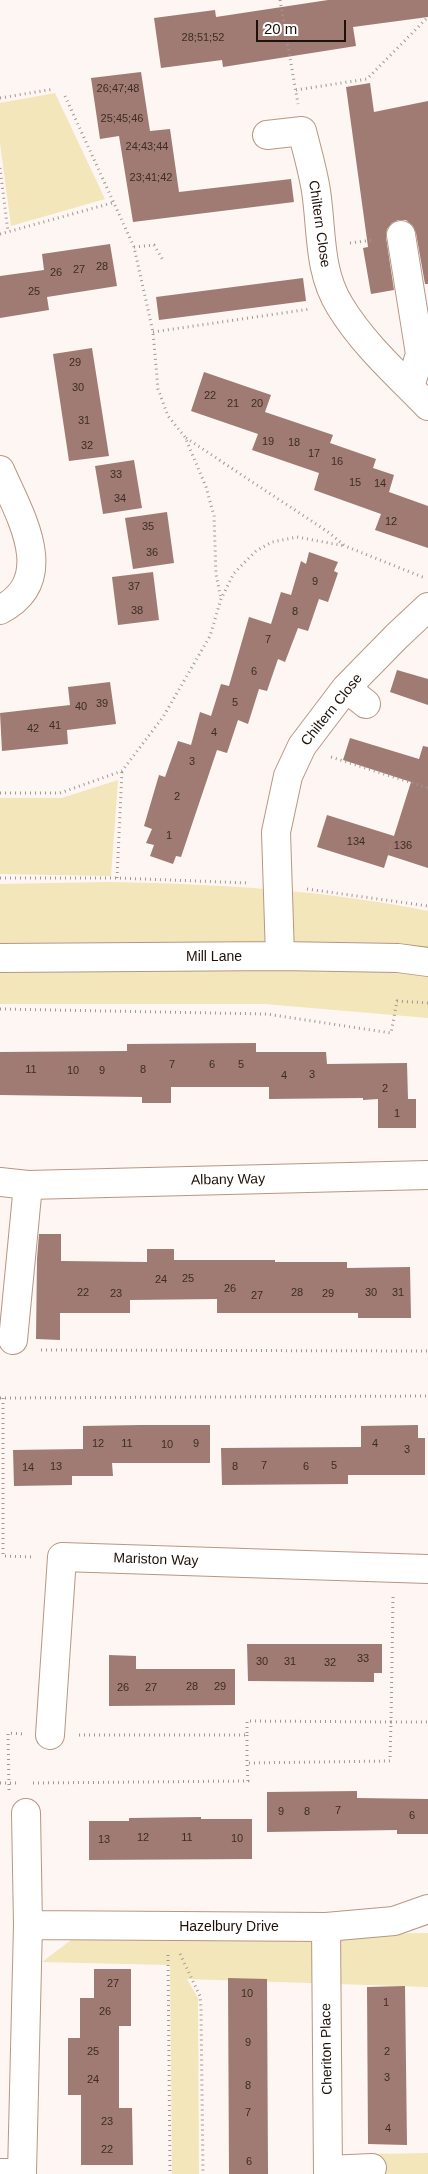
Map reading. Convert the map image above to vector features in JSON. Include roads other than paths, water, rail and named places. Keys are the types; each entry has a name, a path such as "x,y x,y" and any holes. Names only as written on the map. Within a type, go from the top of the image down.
{"street":[{"name":"Chiltern Close","path":"267,135 302,132 316,191 310,242 326,272 339,305 368,345 419,396"},
{"path":"401,235 420,354 419,396"},
{"path":"0,470 30,540 32,565 26,588 10,605 0,610"},
{"name":"Chiltern Close","path":"280,956 276,832 288,776 302,746 356,696 397,636 428,607"},
{"name":"Mill Lane","path":"0,958 280,956 398,958 428,962"},
{"name":"Albany Way","path":"0,1182 28,1185 428,1175"},
{"path":"13,1340 28,1185"},
{"name":"Mariston Way","path":"50,1734 62,1557 428,1569"},
{"path":"0,2173 22,2174 28,1925 26,1813"},
{"name":"Hazelbury Drive","path":"28,1925 326,1927 394,1921 428,1909"},
{"name":"Cheriton Place","path":"326,1927 328,2172 372,2168"}]}
